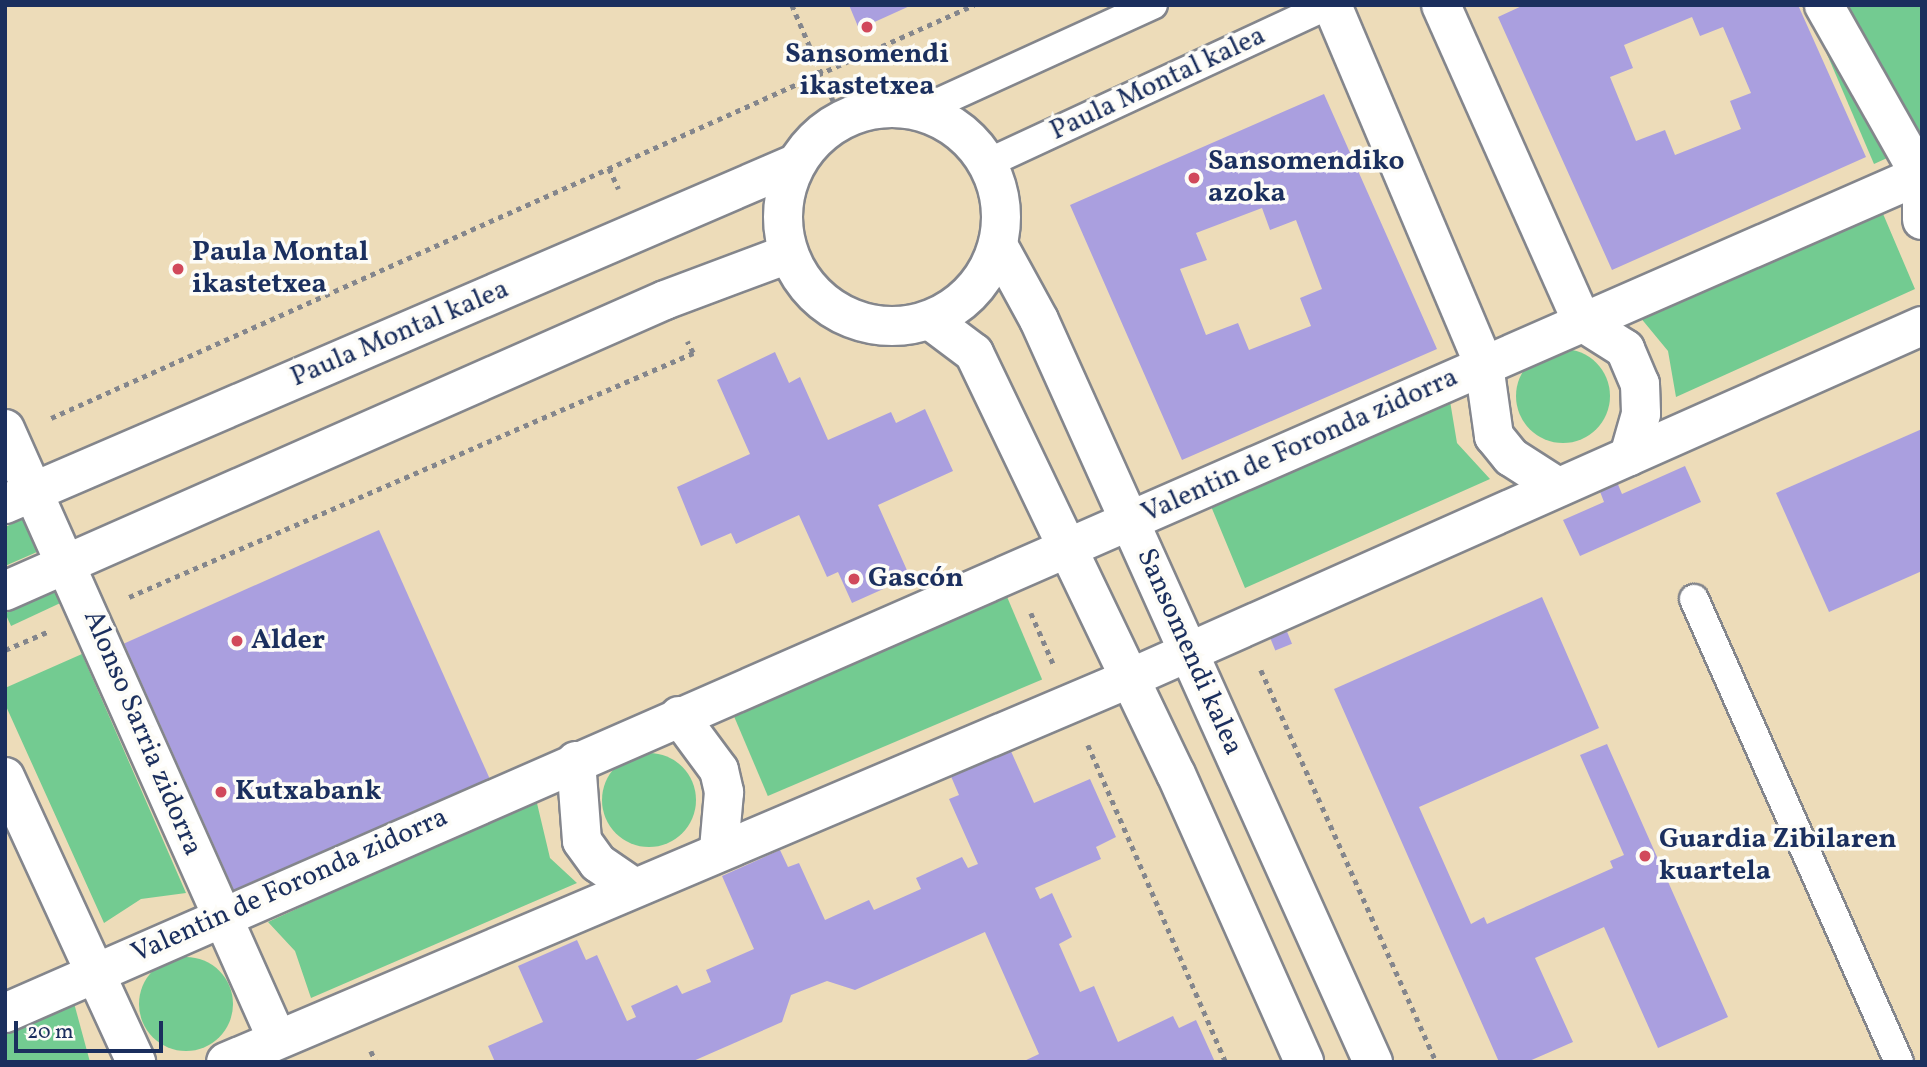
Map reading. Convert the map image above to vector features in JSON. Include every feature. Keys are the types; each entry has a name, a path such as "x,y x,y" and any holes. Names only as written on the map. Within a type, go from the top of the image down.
{"street":[{"path":"1330,5 1484,365 1494,436 1511,457 1558,487"},
{"path":"1441,5 1582,322 1625,349 1640,384 1642,414 1629,456"},
{"path":"1824,5 1921,173 1922,220"},
{"path":"880,107 920,111 959,130 988,163 1001,203 998,245 973,290 930,320 887,326 846,316 811,291 788,254 784,194 795,164 815,138 841,120 880,107"},
{"name":"Paula Montal kalea","path":"19,498 795,164"},
{"name":"Valentin de Foronda zidorra","path":"5,1013 1921,173"},
{"name":"Sansomendi kalea","path":"998,245 1130,520 1373,1062"},
{"path":"5,591 665,300 788,254"},
{"path":"930,320 974,353 1063,549 1126,680 1176,774 1304,1062"},
{"path":"226,1062 719,849 1126,680 1922,326"},
{"name":"Alonso Sarria zidorra","path":"7,433 19,498 69,562 221,917 277,1039"},
{"path":"679,716 719,770 724,792 719,849"},
{"path":"576,761 582,841 598,863 633,887"},
{"path":"5,777 91,974 136,1062"}],"lane":[{"path":"920,111 1153,5"},
{"name":"Paula Montal kalea","path":"988,163 1330,5"},
{"path":"1695,599 1899,1062"}],"path":[{"path":"792,5 841,120"},
{"path":"7,433 974,5"},
{"path":"1012,571 1226,1062"},
{"path":"1242,628 1436,1062"}],"green space":[{"path":"1806,5 1922,5 1922,142 1874,164"},
{"path":"1878,202 1915,289 1676,397 1668,351 1635,311"},
{"path":"1563,349 1581,352 1596,363 1607,378 1610,396 1607,414 1596,429 1581,440 1563,443 1545,440 1530,429 1519,414 1516,396 1519,378 1530,363 1545,352"},
{"path":"1449,395 1457,443 1490,479 1245,588 1208,499"},
{"path":"23,519 37,552 5,566 5,527"},
{"path":"55,590 61,603 11,626 5,613"},
{"path":"1005,592 1042,679 768,796 731,708"},
{"path":"82,654 186,893 141,899 104,923 5,704 5,688"},
{"path":"649,753 667,757 682,767 692,782 696,800 692,818 682,833 667,843 649,847 631,843 616,833 606,818 602,800 606,782 616,767 631,757"},
{"path":"536,799 550,858 577,883 311,998 295,951 268,922"},
{"path":"186,957 204,961 219,971 229,986 233,1004 229,1022 219,1037 204,1047 186,1051 168,1047 153,1037 143,1022 139,1004 143,986 153,971 168,961"},
{"path":"74,1003 90,1062 5,1062 5,1034"}],"building":[{"path":"849,5 912,5 859,29"},
{"path":"1524,5 1798,5 1866,157 1612,270 1498,17","holes":["1692,17 1700,36 1723,27 1751,93 1730,101 1741,129 1675,155 1665,130 1636,141 1610,77 1633,68 1624,45"]},
{"path":"1324,94 1437,349 1182,460 1070,205","holes":["1262,208 1270,230 1296,220 1322,289 1300,298 1311,326 1249,350 1238,323 1206,335 1180,269 1207,260 1196,233"]},
{"path":"775,352 789,383 800,377 828,440 891,412 896,423 925,409 953,471 878,505 910,577 852,603 838,572 827,577 799,515 736,544 731,533 701,546 677,487 750,454 717,380"},
{"path":"1922,429 1922,571 1829,612 1776,493"},
{"path":"1685,466 1701,502 1580,556 1563,520 1604,502 1599,489 1617,482 1622,494"},
{"path":"379,530 493,786 238,899 124,643"},
{"path":"1542,597 1599,728 1419,807 1471,924 1484,917 1487,924 1613,868 1610,861 1624,855 1580,755 1607,744 1728,1017 1658,1048 1604,927 1535,958 1573,1042 1527,1062 1499,1062 1334,689"},
{"path":"1286,629 1292,644 1275,651 1269,636"},
{"path":"1010,749 1034,803 1090,779 1116,837 1096,847 1101,859 1035,888 1040,899 1052,893 1072,937 1059,944 1080,992 1094,986 1118,1042 1173,1016 1179,1028 1196,1020 1215,1062 1022,1062 1039,1054 985,932 855,990 827,981 791,995 782,1022 691,1062 495,1062 488,1046 543,1022 518,966 577,940 586,960 597,955 627,1021 636,1017 631,1006 677,985 682,994 711,982 706,970 754,949 722,876 780,850 788,867 799,863 825,920 869,900 874,910 921,889 916,878 962,857 968,868 978,864 949,799 959,795 950,774"}],"place":[{"name":"Sansomendi ikastetxea","path":"867,27"},
{"name":"Sansomendiko azoka","path":"1194,178"},
{"name":"Paula Montal ikastetxea","path":"178,269"},
{"name":"Gascón","path":"854,579"},
{"name":"Alder","path":"237,641"},
{"name":"Kutxabank","path":"221,792"},
{"name":"Guardia Zibilaren kuartela","path":"1645,856"}]}
